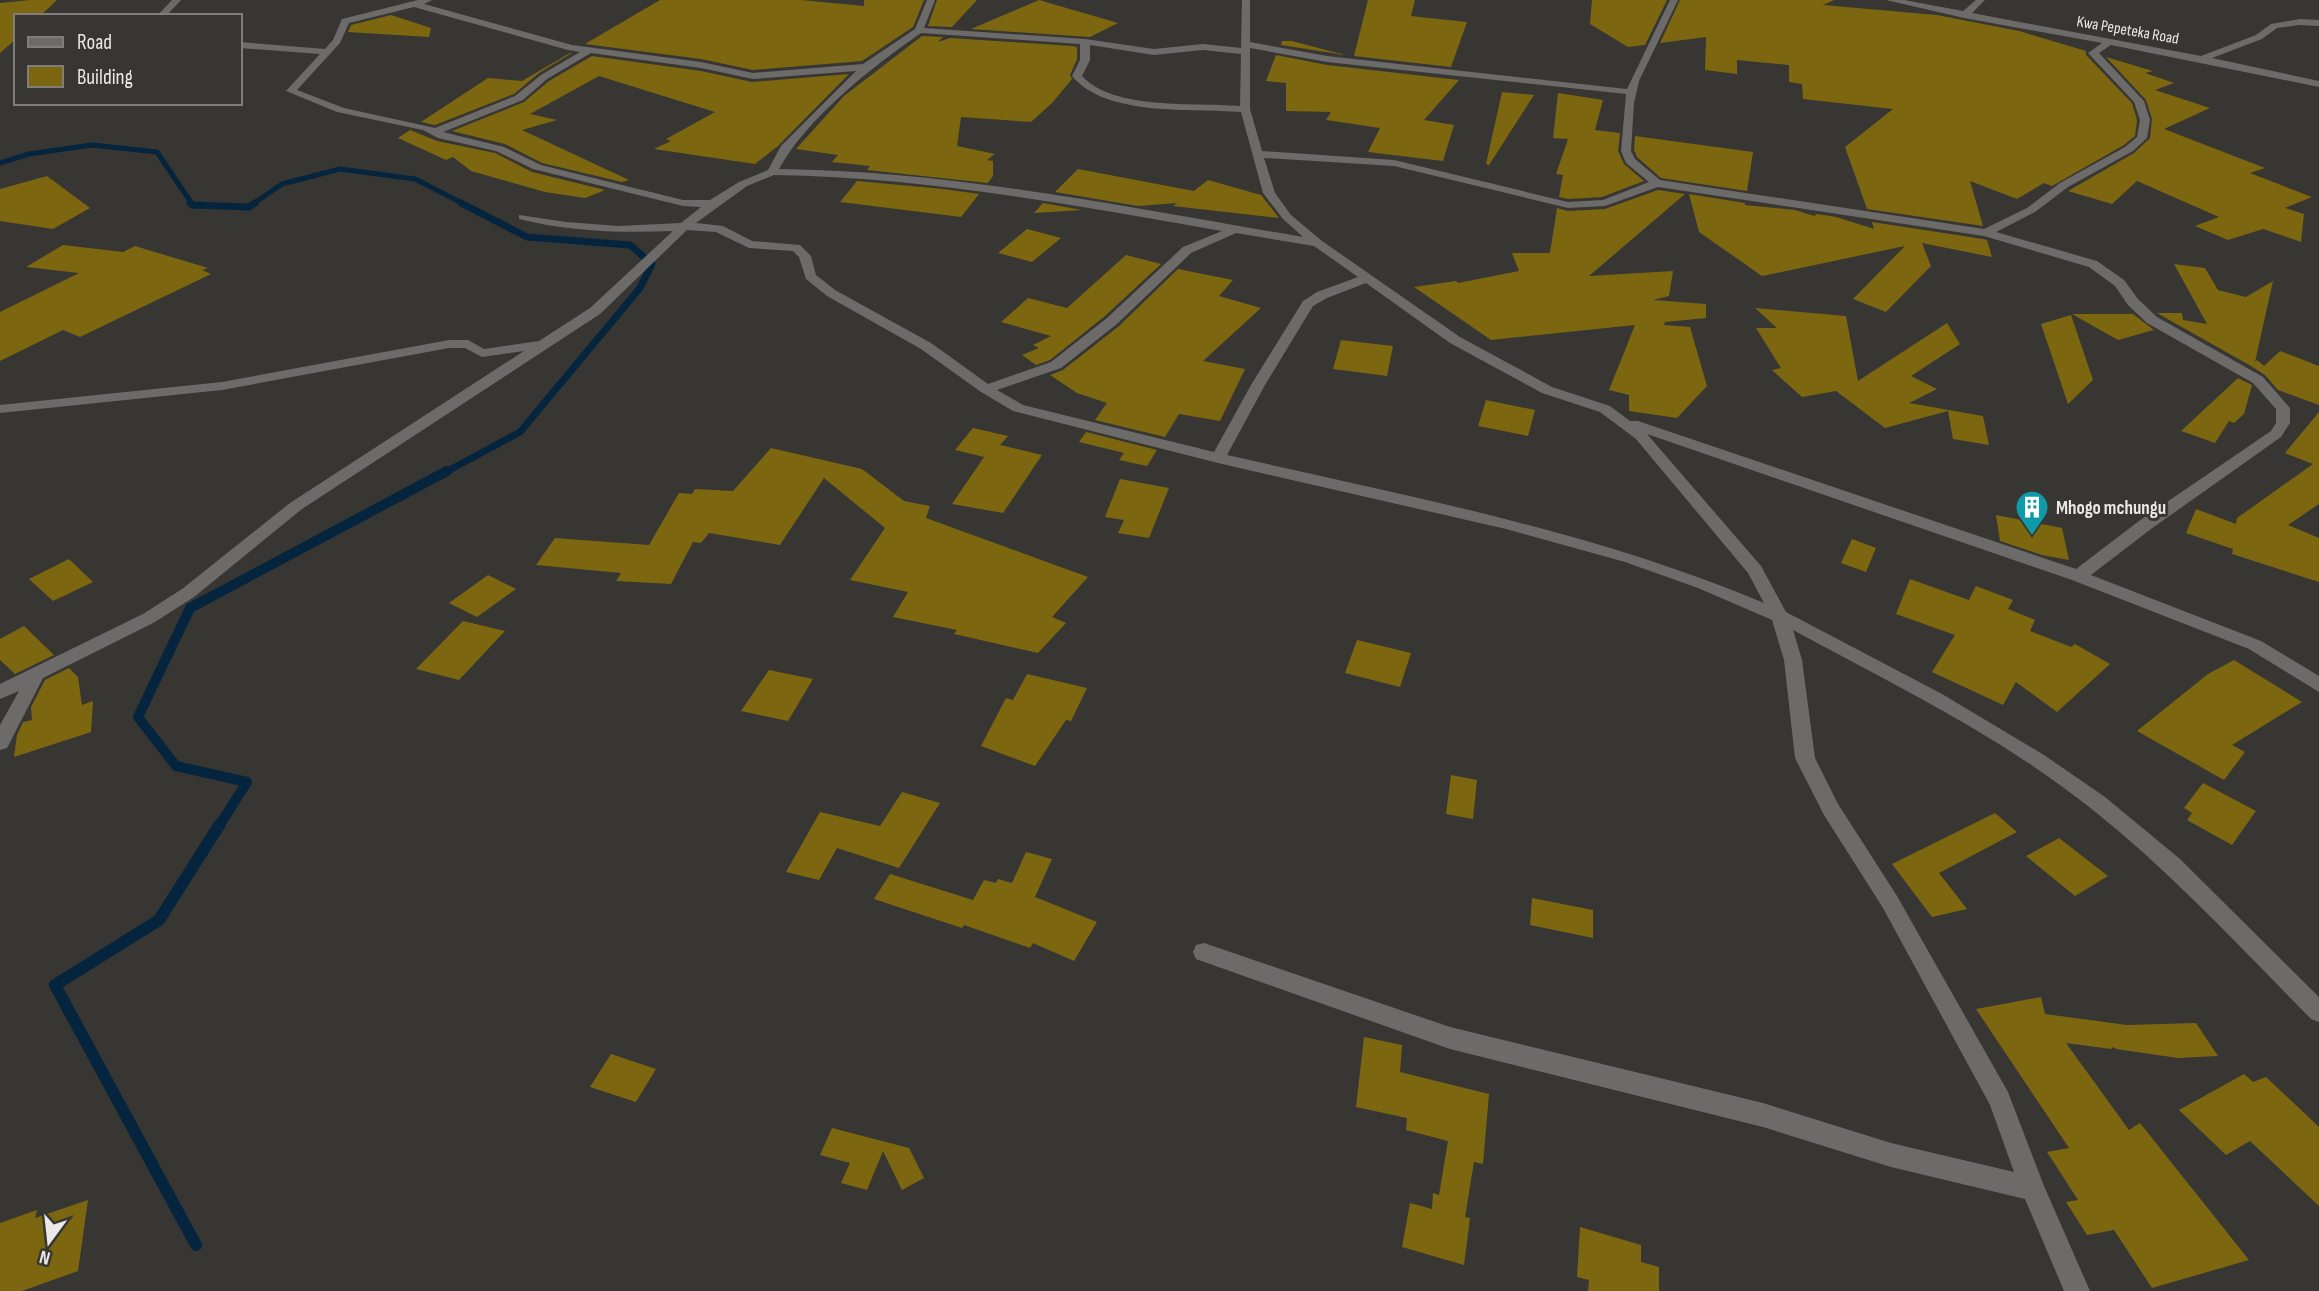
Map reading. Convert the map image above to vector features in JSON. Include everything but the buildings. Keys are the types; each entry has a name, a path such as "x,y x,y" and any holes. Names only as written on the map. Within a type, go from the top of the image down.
{"street":[{"path":"163,14 177,0"},
{"path":"428,0 348,19 341,36 291,91 341,110 437,131 442,136 500,149 537,167 682,203 712,204"},
{"path":"772,172 785,148 865,67 919,30 932,0"},
{"path":"1245,0 1245,109 1269,193 1287,217 1365,279 1495,363 1547,390 1605,410 1623,421 1641,436 1755,570 1780,616 1793,660 1805,758 1831,809 1890,902 1993,1088 2077,1291"},
{"path":"1657,183 1630,161 1626,151 1631,92 1674,0"},
{"name":"Kwa Pepeteka Road","path":"1890,0 2319,84"},
{"path":"1925,0 1964,15 1981,0"},
{"path":"414,4 540,41 589,51 701,65 758,77 865,67"},
{"path":"2202,59 2259,37 2274,26 2300,22 2319,23"},
{"path":"919,30 1085,42 1154,52 1203,47 1244,48 1631,92"},
{"path":"1085,42 1085,60 1077,76 1084,86 1100,95 1148,104 1245,109"},
{"path":"1986,233 2022,216 2064,185 2129,149 2141,138 2145,120 2139,101 2093,54 2109,42"},
{"path":"242,45 327,52"},
{"path":"437,131 519,97 544,76 589,51"},
{"path":"1258,154 1376,160 1568,205 1605,202 1657,183 1811,204 1986,233 2094,264 2120,283 2133,302 2152,320 2258,380 2283,408 2283,423 2276,434 2145,525 2078,576"},
{"path":"0,692 149,618 188,593 296,506 595,311 712,204 743,184 772,172 850,173 1006,190 1238,228 1318,244"},
{"path":"523,217 566,226 618,230 710,227 749,244 796,248 805,256 810,276 831,293 926,346 986,389 1018,408 1218,458 1533,530 1631,558 1704,584 1780,616 1936,699 2036,760 2098,803 2173,865 2319,1012"},
{"path":"986,389 1056,365 1112,321 1187,250 1238,228"},
{"path":"1218,458 1303,310 1322,295 1365,279"},
{"path":"0,409 222,386 449,344 468,344 482,352 545,344"},
{"path":"1623,421 2078,576 2255,645 2319,685"},
{"path":"0,743 36,675"},
{"path":"1204,952 1450,1038 1763,1115 1891,1155 2033,1189"}],"waterway":[{"path":"0,163 29,154 92,145 157,152 192,204"},
{"path":"253,204 282,184 340,169 415,179 464,204"},
{"path":"190,203 249,207 255,203"},
{"path":"444,473 520,432 640,288 652,264 630,245 527,237 461,203"},
{"path":"219,826 247,782 176,766 138,717 190,608 447,471"},
{"path":"196,1245 55,985 159,920 220,824"}],"place":[{"name":"Mhogo mchungu","path":"2032,537"}]}
